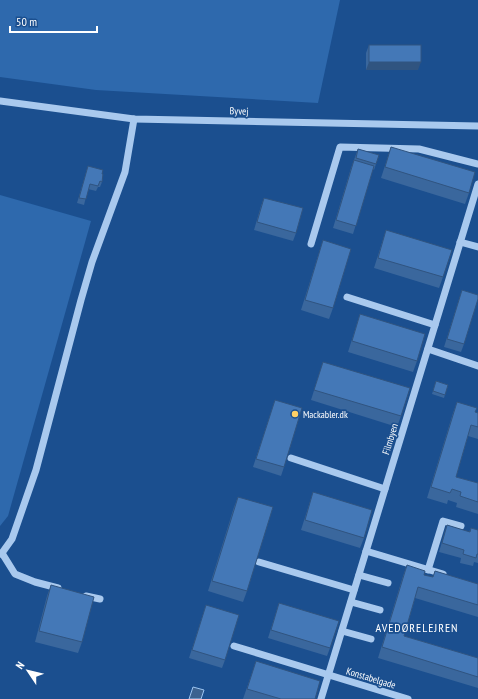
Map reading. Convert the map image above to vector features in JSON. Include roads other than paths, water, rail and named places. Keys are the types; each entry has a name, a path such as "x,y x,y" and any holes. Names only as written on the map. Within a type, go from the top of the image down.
{"street":[{"name":"Byvej","path":"0,101 134,119 478,126"},
{"path":"63,589 35,582 15,574 1,554 12,539 36,470 82,293 125,172 134,119"},
{"path":"311,244 340,147 419,148 478,164"},
{"name":"Filmbyen","path":"321,699 478,184"},
{"path":"460,242 478,247"},
{"path":"347,297 435,325"},
{"path":"428,349 478,366"},
{"path":"291,458 385,489"},
{"path":"428,570 443,521 461,526"},
{"path":"366,551 450,577"},
{"path":"259,562 354,590"},
{"path":"359,575 388,583"},
{"path":"77,593 100,599"},
{"path":"351,602 380,610"},
{"path":"342,631 371,639"},
{"name":"Konstabelgade","path":"234,646 408,699"}],"place":[{"name":"Mackabler.dk","path":"295,414"}],"district":[{"name":"AVEDØRELEJREN","path":"417,627"}]}
